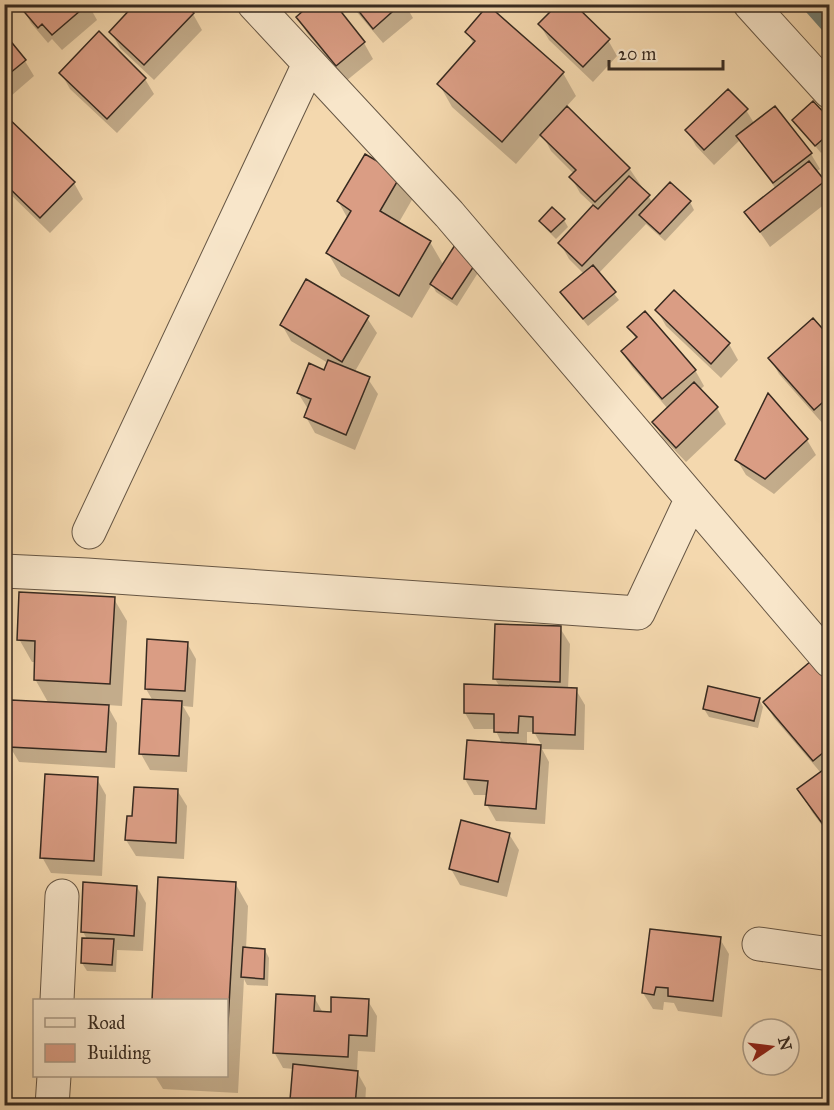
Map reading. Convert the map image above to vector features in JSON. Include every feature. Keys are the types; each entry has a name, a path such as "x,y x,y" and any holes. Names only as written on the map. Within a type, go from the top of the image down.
{"street":[{"path":"254,4 449,214 830,661"},
{"path":"750,4 830,92"},
{"path":"89,532 309,64"},
{"path":"4,571 98,575 638,613 691,500"},
{"path":"57,999 62,896"},
{"path":"759,944 830,954"},
{"path":"52,1106 54,1077"}],"building":[{"path":"22,4 88,4 52,35 42,24 38,28 20,7"},
{"path":"135,4 185,4 194,13 144,65 109,32"},
{"path":"311,4 335,4 365,42 336,66 296,17"},
{"path":"353,4 401,4 373,29"},
{"path":"558,4 574,4 610,39 583,67 538,24"},
{"path":"488,5 564,72 502,142 437,84 475,41 465,32"},
{"path":"99,31 146,78 107,119 59,73"},
{"path":"4,33 26,60 4,78"},
{"path":"728,89 748,109 704,150 685,130"},
{"path":"813,101 830,119 830,133 815,146 792,120"},
{"path":"567,106 630,168 595,202 569,177 576,170 540,135"},
{"path":"775,106 812,153 773,183 736,136"},
{"path":"4,114 75,182 40,218 4,183"},
{"path":"365,154 401,175 380,211 431,241 399,296 326,253 351,211 337,201"},
{"path":"809,161 825,181 760,232 744,212"},
{"path":"629,176 650,195 582,266 558,243 593,205 598,209"},
{"path":"670,182 691,201 660,234 639,215"},
{"path":"552,207 565,219 551,232 539,221"},
{"path":"455,245 478,260 452,299 430,284"},
{"path":"593,265 616,292 583,319 560,292"},
{"path":"306,279 369,316 342,362 280,325"},
{"path":"674,290 730,343 711,364 655,310"},
{"path":"645,311 696,370 662,399 621,351 637,337 627,327"},
{"path":"813,318 830,337 830,396 814,410 768,358"},
{"path":"328,360 370,377 346,435 304,417 311,399 297,393 309,363 324,370"},
{"path":"694,382 718,407 676,448 652,422"},
{"path":"768,393 808,439 765,479 735,460"},
{"path":"19,592 115,597 110,684 34,680 35,641 17,640"},
{"path":"495,624 561,626 560,682 493,679"},
{"path":"147,639 188,642 185,691 145,689"},
{"path":"811,661 830,682 830,747 813,761 763,702"},
{"path":"464,684 577,688 575,735 533,733 533,717 519,716 518,733 494,732 494,714 464,713"},
{"path":"708,686 760,698 754,721 703,709"},
{"path":"142,699 182,701 179,756 139,754"},
{"path":"11,700 109,705 106,752 9,747"},
{"path":"467,740 541,745 536,809 485,805 488,781 464,779"},
{"path":"830,765 830,834 797,789"},
{"path":"45,774 98,777 94,861 40,858"},
{"path":"134,787 178,789 176,843 125,840 127,816 132,816"},
{"path":"461,820 510,833 498,882 449,869"},
{"path":"158,877 236,882 228,1023 228,999 152,999"},
{"path":"83,882 137,886 134,936 81,932"},
{"path":"650,929 721,937 713,1001 668,996 668,988 656,987 654,995 642,993"},
{"path":"82,938 114,939 112,965 81,963"},
{"path":"243,947 265,949 264,979 241,977"},
{"path":"276,994 315,996 314,1011 331,1012 331,997 369,999 367,1036 349,1035 348,1057 273,1053"},
{"path":"293,1064 358,1071 355,1106 290,1100"}],"waterway":[{"path":"807,4 830,30"}]}
